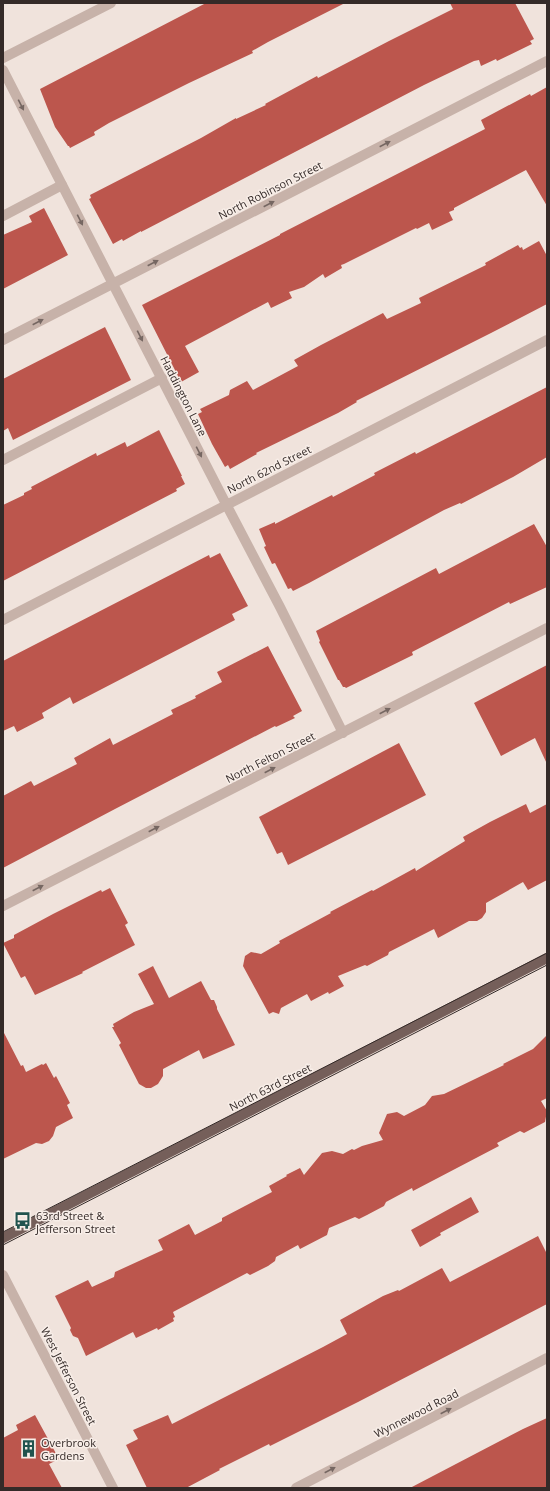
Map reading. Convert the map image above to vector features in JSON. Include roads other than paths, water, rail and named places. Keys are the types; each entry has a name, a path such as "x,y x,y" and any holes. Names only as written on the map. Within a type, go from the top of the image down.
{"main road":[{"name":"North 63rd Street","path":"3,1238 547,958"}],"street":[{"path":"3,58 111,3"},
{"name":"North Robinson Street","path":"3,340 547,61"},
{"name":"Haddington Lane","path":"3,70 343,733"},
{"path":"3,216 62,185"},
{"name":"North 62nd Street","path":"3,620 547,340"},
{"path":"3,460 162,378"},
{"name":"North Felton Street","path":"3,906 547,628"},
{"name":"West Jefferson Street","path":"3,1274 113,1488"},
{"name":"Wynnewood Road","path":"296,1488 547,1358"}],"tram line":[{"path":"3,1232 547,953"},
{"path":"3,1245 547,965"}],"place":[{"name":"63rd Street & Jefferson Street","path":"23,1221"},
{"name":"Overbrook Gardens","path":"28,1448"}]}
